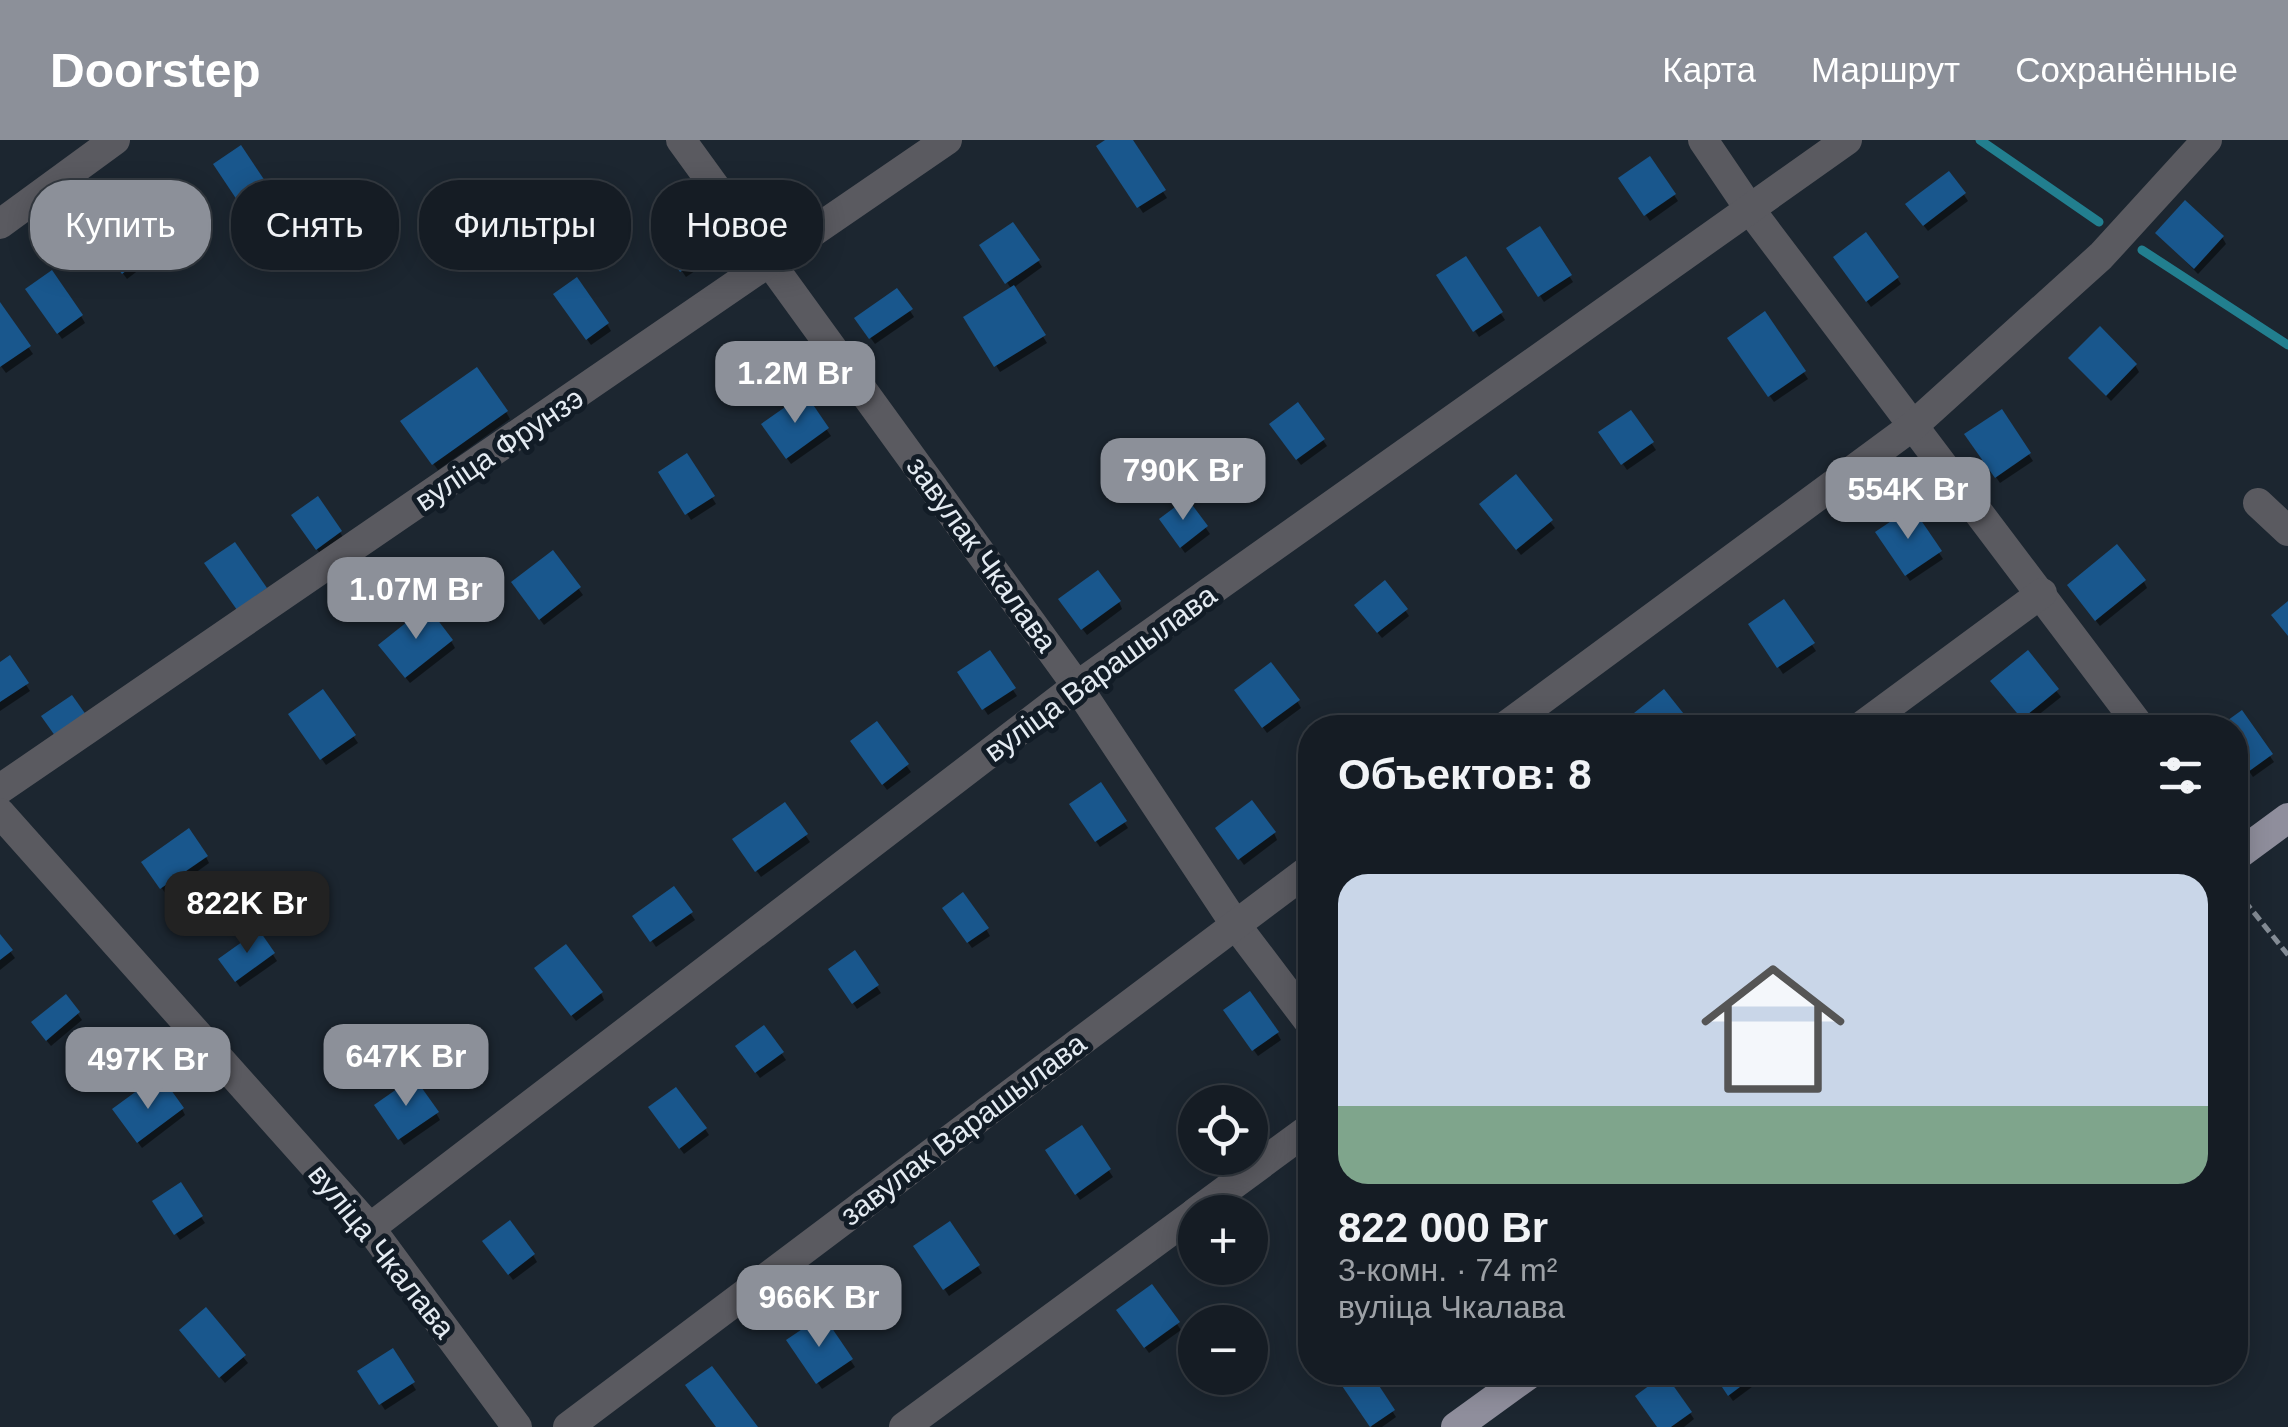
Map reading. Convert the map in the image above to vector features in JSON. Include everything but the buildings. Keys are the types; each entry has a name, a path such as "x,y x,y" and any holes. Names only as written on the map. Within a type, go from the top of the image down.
{"main road":[{"path":"2248,847 2288,818"},
{"path":"1456,1427 1514,1385"}],"street":[{"path":"0,224 115,140"},
{"name":"завулак Чкалава","path":"682,140 711,180"},
{"name":"вуліца Фрунзэ","path":"823,228 947,140"},
{"path":"1703,140 1751,211 2131,715"},
{"name":"вуліца Варашылава","path":"370,1228 1077,686 1847,140"},
{"path":"1521,715 1914,425 2101,256 2207,140"},
{"name":"вуліца Фрунзэ","path":"0,788 763,270"},
{"name":"завулак Чкалава","path":"776,270 1077,686 1234,924 1298,1007"},
{"path":"2258,503 2288,531"},
{"path":"1877,715 2042,594"},
{"name":"вуліца Чкалава","path":"0,813 370,1228 517,1427"},
{"name":"завулак Варашылава","path":"568,1427 1298,878"},
{"path":"1219,1195 1298,1137"},
{"path":"904,1427 1178,1226"}],"path":[{"path":"2248,905 2288,955"}],"waterway":[{"path":"1980,140 2099,222"},
{"path":"2142,250 2288,345"}]}
